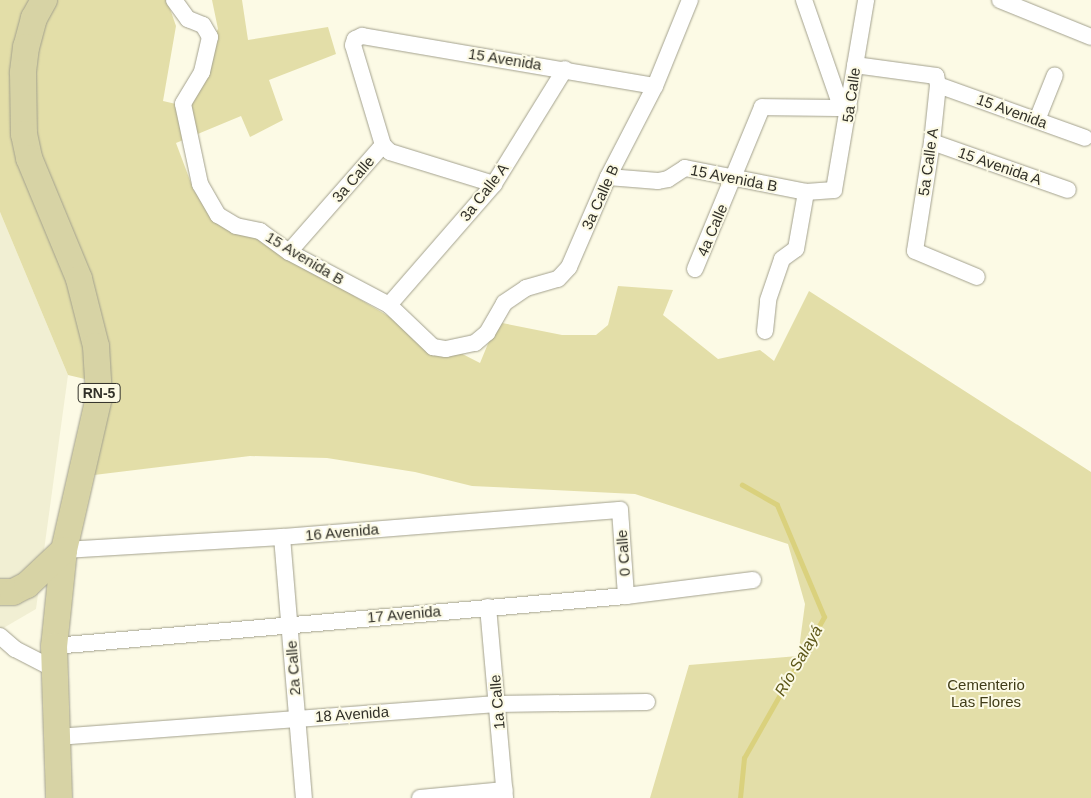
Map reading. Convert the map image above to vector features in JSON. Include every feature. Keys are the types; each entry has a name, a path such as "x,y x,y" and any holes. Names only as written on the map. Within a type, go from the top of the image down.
{"main road":[{"name":"RN-5","path":"44,0 34,18 26,47 23,73 24,134 29,158 79,279 96,346 99,397 64,550 54,657 59,798"},
{"path":"0,592 13,592 26,585 64,550"}],"street":[{"name":"15 Avenida B","path":"174,0 188,19 203,24 210,37 202,72 183,104 200,184 208,201 218,215 236,226 260,231 290,252 389,305 433,347 462,347"},
{"name":"3a Calle B","path":"462,347 487,333 504,303 526,288 558,279 569,267 608,177 655,86 690,0"},
{"path":"804,0 845,107"},
{"name":"5a Calle","path":"834,190 845,107 855,65 866,0"},
{"path":"1000,0 1091,38"},
{"name":"15 Avenida","path":"355,39 362,36 566,69 655,86"},
{"name":"3a Calle","path":"290,252 383,145 353,45 355,39"},
{"name":"15 Avenida","path":"855,65 935,80 1085,138"},
{"name":"3a Calle A","path":"389,305 494,184 566,69"},
{"path":"1037,120 1055,75"},
{"name":"5a Calle A","path":"935,80 932,142 915,251 977,277"},
{"name":"4a Calle","path":"695,269 735,178 762,107 845,107"},
{"name":"15 Avenida A","path":"932,142 1068,190"},
{"path":"383,145 390,152 494,184"},
{"name":"15 Avenida B","path":"608,177 668,180 685,168 806,192 834,190"},
{"path":"765,331 768,300 782,259 796,249 806,192"},
{"name":"16 Avenida","path":"64,550 282,537 620,510"},
{"name":"0 Calle","path":"620,510 626,596"},
{"name":"2a Calle","path":"282,537 304,798"},
{"name":"17 Avenida","path":"54,657 290,625 626,596 753,580"},
{"name":"1a Calle","path":"488,607 505,794"},
{"path":"0,636 15,649 54,657"},
{"name":"18 Avenida","path":"57,737 497,704 647,702"},
{"path":"420,798 505,794"}],"shaded area":[{"path":"0,212 68,375 36,609 0,630"}],"green space":[{"name":"Cementerio Las Flores","path":"0,0 167,0 176,26 163,101 176,104 218,29 212,0 242,0 248,40 328,27 336,54 269,80 283,120 250,137 241,116 176,143 194,191 219,221 254,237 390,317 480,363 497,322 562,335 596,335 608,325 618,286 673,290 663,315 718,359 760,350 774,361 809,291 1091,472 1091,798 650,798 689,665 798,656 805,604 788,544 635,494 472,486 415,472 327,458 250,456 94,475 106,384 68,375 0,212"}],"waterway":[{"name":"Río Salayá","path":"740,798 744,758 824,617 777,505 742,485"}]}
